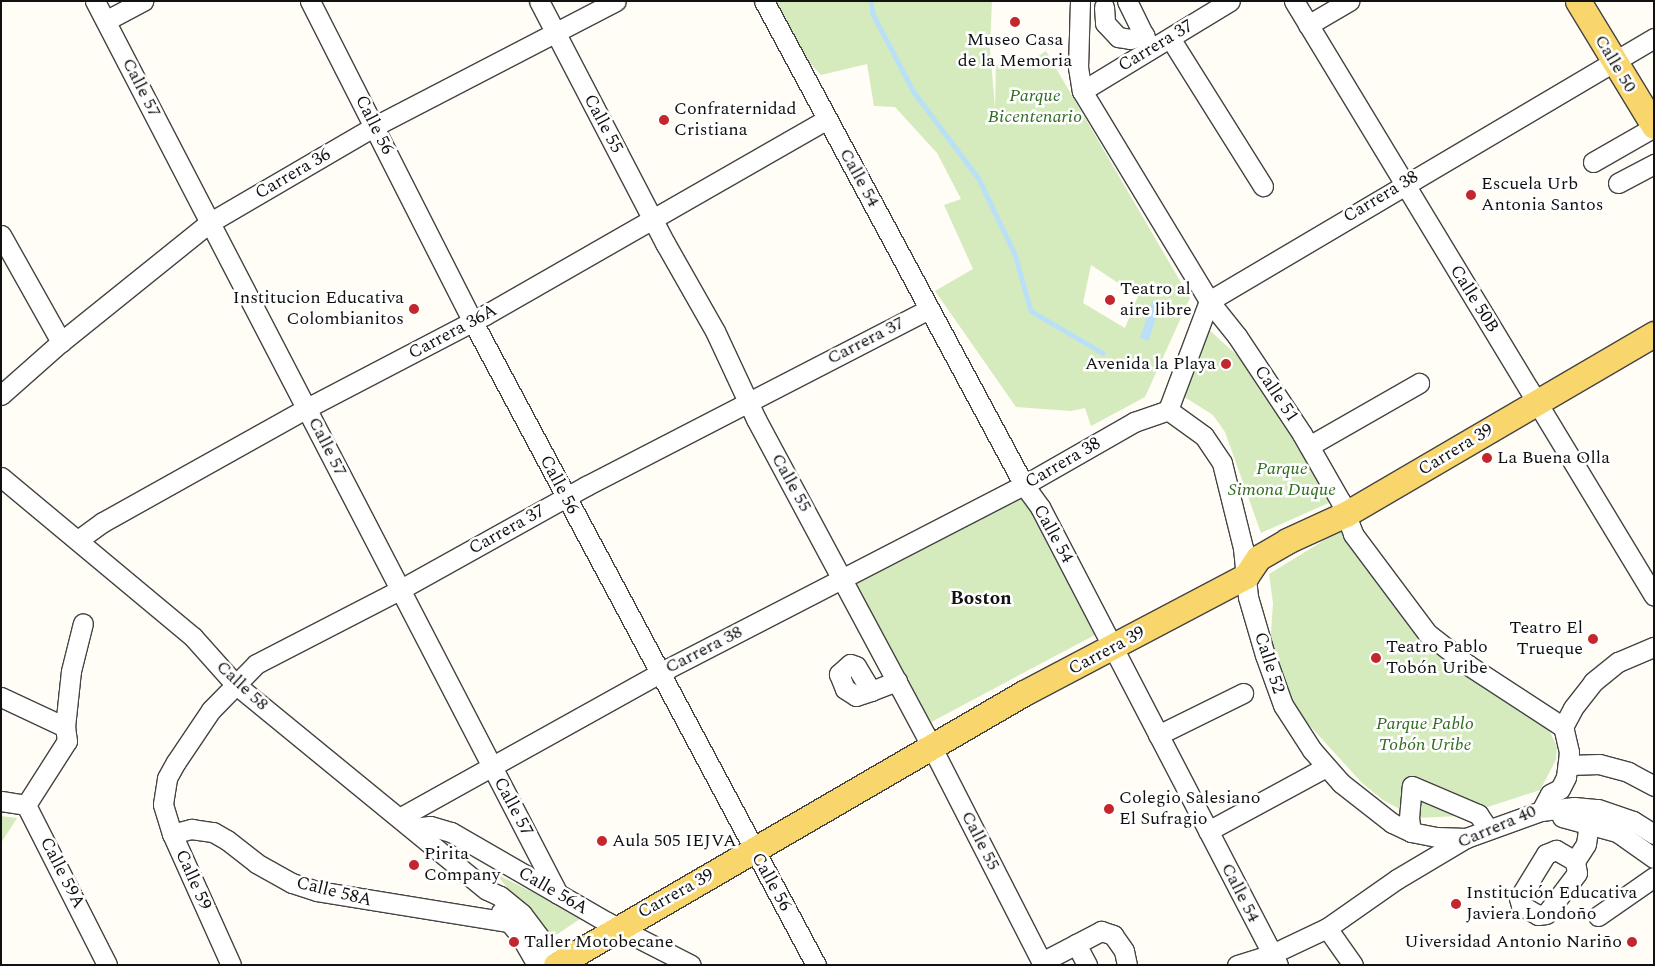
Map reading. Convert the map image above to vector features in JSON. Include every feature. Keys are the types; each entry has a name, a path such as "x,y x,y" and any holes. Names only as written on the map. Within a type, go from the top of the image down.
{"main road":[{"name":"Calle 50","path":"1578,1 1654,126"},
{"name":"Carrera 39","path":"553,964 753,850 820,808 932,748 1030,690 1114,648 1246,576 1266,554 1346,514 1654,334"}],"street":[{"path":"98,8 143,1"},
{"name":"Calle 56","path":"310,1 473,322 816,965"},
{"name":"Calle 55","path":"539,1 653,220 715,331 748,402 897,681 1043,963"},
{"name":"Carrera 36","path":"1,395 61,342 209,223 375,126 616,1"},
{"name":"Calle 54","path":"764,1 1024,485 1040,507 1275,959"},
{"name":"Calle 51","path":"1080,1 1078,67 1082,91 1209,301 1238,336 1309,446 1346,514 1353,534 1427,633 1468,665 1563,728"},
{"path":"1127,1 1147,42"},
{"name":"Carrera 37","path":"1082,91 1147,42 1170,38 1230,1"},
{"name":"Calle 50B","path":"1294,1 1654,596"},
{"path":"1308,25 1349,1"},
{"path":"1104,7 1106,23 1118,37 1147,42"},
{"name":"Calle 57","path":"98,8 558,894"},
{"path":"1170,38 1263,186"},
{"name":"Carrera 38","path":"1209,301 1403,184 1654,38"},
{"name":"Carrera 36A","path":"78,540 103,522 307,408 473,322 827,119"},
{"path":"1593,162 1654,126"},
{"path":"1618,183 1654,164"},
{"path":"1,236 61,342"},
{"path":"1168,410 1209,301"},
{"name":"Carrera 37","path":"164,793 167,778 176,762 211,710 256,664 401,589 566,498 929,309"},
{"path":"1309,446 1419,383"},
{"name":"Carrera 38","path":"407,822 492,766 661,672 1024,485 1134,422 1168,410"},
{"name":"Calle 52","path":"1168,410 1204,436 1222,463 1243,548 1250,605 1283,705 1326,767 1364,803 1411,832 1466,838"},
{"name":"Calle 58","path":"1,477 193,637 235,684 407,822 487,890 509,922 553,964"},
{"path":"1,801 26,805 67,741 65,727 71,671 83,623"},
{"path":"1563,728 1573,708 1593,682 1618,662 1654,647"},
{"path":"871,691 897,681"},
{"path":"1158,735 1243,693"},
{"path":"1,697 65,727"},
{"name":"Carrera 40","path":"1237,965 1275,959 1327,928 1397,879 1466,838 1542,811 1550,794 1560,789 1569,765 1568,740 1563,728"},
{"path":"1569,765 1599,764 1628,772 1654,786"},
{"path":"1208,832 1326,767"},
{"path":"1411,832 1409,818 1412,786 1478,814 1488,829"},
{"name":"Calle 59","path":"164,793 164,810 172,834 231,965"},
{"name":"Calle 59A","path":"26,805 107,965"},
{"path":"1542,811 1574,807 1598,809 1633,821 1654,834"},
{"path":"1542,811 1589,822 1626,836 1654,858"},
{"name":"Calle 56A","path":"407,822 450,832 616,927 691,965"},
{"path":"1574,860 1586,844 1589,822"},
{"name":"Calle 58A","path":"172,834 191,829 213,832 228,840 256,863 292,883 317,891 509,922"},
{"path":"1598,916 1654,877"},
{"name":"Calle 58","path":"487,890 500,896 522,914 553,964"},
{"path":"1327,928 1353,965"},
{"path":"1043,963 1101,931 1113,934 1124,951 1128,965"},
{"path":"1076,944 1087,965"}],"green space":[{"name":"Parque Bicentenario","path":"752,1 992,1 990,48 995,108 996,64 1019,69 1046,51 1190,298 1145,397 1091,426 1085,408 1071,411 1016,407 935,291 973,269 944,205 961,199 937,153 895,107 874,106 867,64 821,75","holes":["1091,265 1138,296 1125,328 1083,303"]},
{"name":"Parque Simona Duque","path":"1205,326 1252,369 1333,501 1261,533 1225,432 1213,415 1183,396 1191,379"},
{"path":"1024,488 1101,632 926,725 849,581"},
{"name":"Parque Pablo Tobón Uribe","path":"1339,531 1347,536 1381,587 1546,723 1557,747 1556,760 1540,790 1460,816 1416,818 1383,800 1362,783 1301,716 1291,700 1270,647 1273,603 1269,574"},
{"path":"1,816 17,818 1,843"},
{"path":"496,874 583,917 550,939"}],"water":[{"path":"1152,301 1161,304 1149,341 1140,338"}],"waterway":[{"path":"871,1 873,14 914,92 979,179 1015,254 1031,311 1103,353"}],"place":[{"name":"Museo Casa de la Memoria","path":"1015,22"},
{"name":"Confraternidad Cristiana","path":"664,120"},
{"name":"Escuela Urb Antonia Santos","path":"1471,195"},
{"name":"Teatro al aire libre","path":"1110,300"},
{"name":"Institucion Educativa Colombianitos","path":"414,309"},
{"name":"Avenida la Playa","path":"1226,364"},
{"name":"La Buena Olla","path":"1487,458"},
{"name":"Teatro El Trueque","path":"1593,639"},
{"name":"Teatro Pablo Tobón Uribe","path":"1376,658"},
{"name":"Colegio Salesiano El Sufragio","path":"1109,809"},
{"name":"Aula 505 IEJVA","path":"602,841"},
{"name":"Pirita Company","path":"414,865"},
{"name":"Institución Educativa Javiera Londoño","path":"1456,904"},
{"name":"Taller Motobecane","path":"514,942"},
{"name":"Uiversidad Antonio Nariño","path":"1632,942"}],"district":[{"name":"Boston","path":"981,599"}]}
